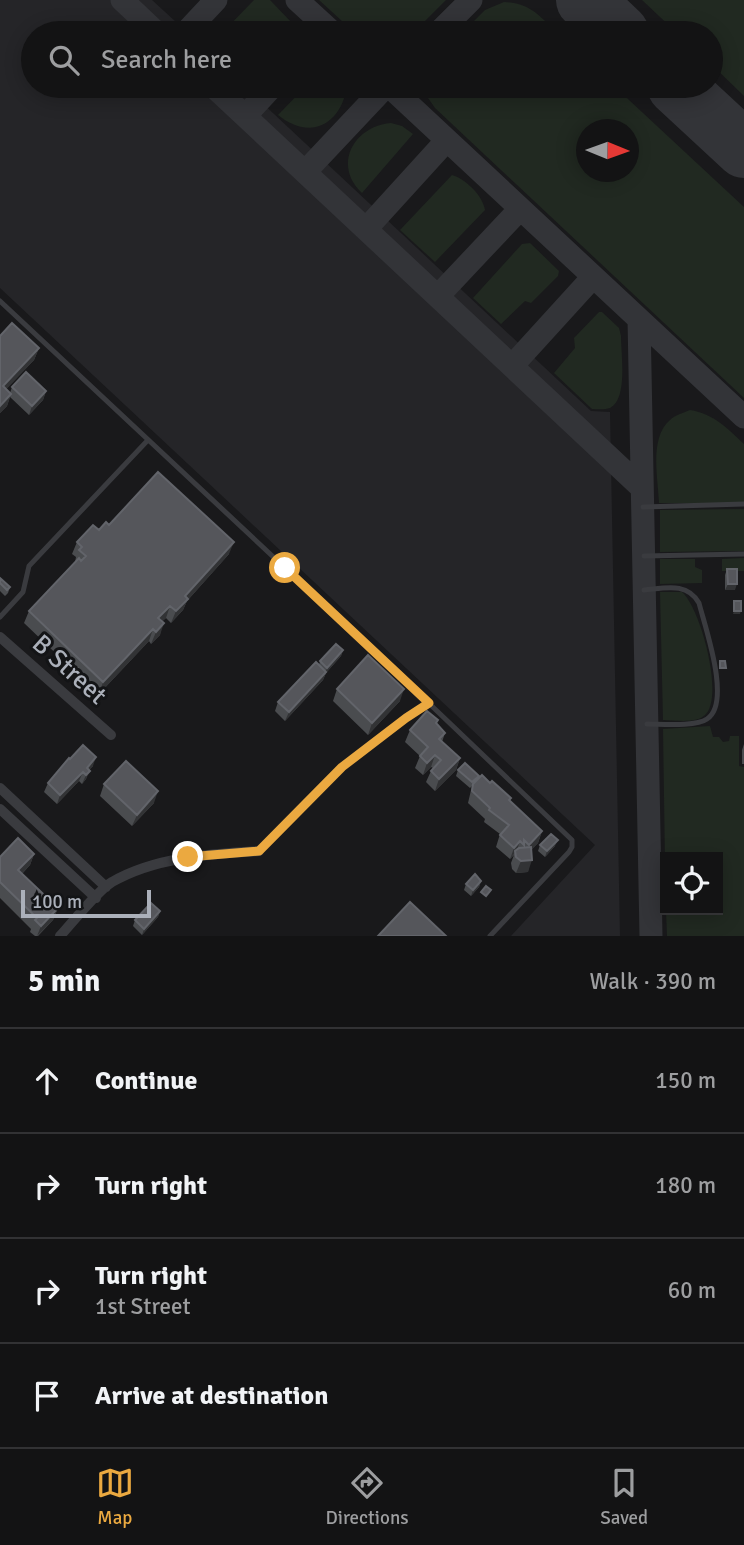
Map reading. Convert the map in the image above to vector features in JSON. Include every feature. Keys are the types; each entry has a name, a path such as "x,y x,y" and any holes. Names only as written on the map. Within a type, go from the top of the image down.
{"street":[{"name":"B Street","path":"0,636 111,736"},
{"path":"0,788 106,887"},
{"path":"0,809 96,898"},
{"path":"60,936 110,883 188,857 259,851"}],"lane":[{"path":"0,301 572,840 569,852 490,936"},
{"path":"0,617 23,592 29,566 148,440"},
{"path":"643,507 744,505"},
{"path":"644,556 744,554"},
{"path":"645,590 682,587 699,603 715,663 717,695 714,713 706,720 696,723 647,724"},
{"path":"259,851 342,767 429,703"}],"shaded area":[{"path":"0,0 152,0 175,21 21,21 21,98 257,98 591,411 610,412 620,936 511,936 595,845 0,288"},
{"path":"254,0 270,0 290,21 234,21"},
{"path":"319,0 446,0 425,21 342,21"},
{"path":"642,0 744,0 744,96 723,76 723,21 664,21"},
{"path":"504,2 513,3 528,8 545,21 474,21 485,10"},
{"path":"294,98 344,98 331,119 312,128 290,123 278,115"},
{"path":"428,98 627,98 744,207 744,398 435,108"},
{"path":"391,123 402,126 413,134 362,193 353,182 349,171 351,149 367,131"},
{"path":"452,175 473,189 485,210 435,262 400,230"},
{"path":"530,243 559,271 558,276 531,303 525,301 501,324 473,298 522,244"},
{"path":"599,312 619,328 622,375 616,403 610,408 592,409 554,373 575,348 574,338"},
{"path":"690,410 713,418 744,444 744,503 659,503 656,459 659,437 670,420"},
{"path":"744,509 744,551 660,552 660,510"},
{"path":"744,558 744,571 722,571 722,559"},
{"path":"660,559 695,559 695,567 702,570 702,583 660,584"},
{"path":"660,592 682,592 696,615 708,652 712,690 710,705 705,715 696,720 663,720"},
{"path":"710,726 713,737 719,737 723,742 729,741 730,736 739,736 739,766 744,767 744,936 667,936 666,915 723,915 723,852 665,852 663,729"}],"building":[{"path":"12,323 39,348 3,386 11,394 0,406 0,336"},
{"path":"26,372 46,391 32,406 12,387"},
{"path":"158,472 234,542 185,596 188,599 176,611 170,606 158,618 164,623 156,632 153,629 103,682 29,611 79,558 81,561 86,556 79,550 82,547 77,542 93,525 99,530 106,522 109,525"},
{"path":"727,569 737,569 737,584 728,584"},
{"path":"0,578 10,587 7,590 0,583"},
{"path":"734,601 741,601 741,611 734,611"},
{"path":"336,644 343,650 327,668 320,661"},
{"path":"368,655 404,689 372,723 337,689"},
{"path":"720,661 725,661 726,668 720,668"},
{"path":"316,662 326,672 289,712 278,702"},
{"path":"73,664 89,679 85,683 70,668"},
{"path":"427,711 438,720 436,723 445,733 439,739 460,758 439,779 431,771 441,760 435,755 427,763 420,756 428,747 410,730"},
{"path":"83,745 96,757 87,768 90,771 86,775 83,772 60,795 48,783"},
{"path":"126,761 158,791 137,815 104,784"},
{"path":"465,763 479,776 472,782 458,770"},
{"path":"482,775 511,798 509,800 542,831 529,845 524,840 524,845 520,841 514,848 500,835 509,825 489,810 472,791 473,784"},
{"path":"551,834 558,840 547,851 540,845"},
{"path":"18,838 34,854 18,870 58,908 41,926 35,920 37,918 0,882 0,857"},
{"path":"531,847 532,860 521,861 516,857 515,851 519,848"},
{"path":"475,874 481,881 473,890 466,884"},
{"path":"486,886 491,890 486,896 481,892"},
{"path":"410,902 446,936 378,936"},
{"path":"151,903 160,911 144,929 135,920"}],"taxiway":[{"path":"122,0 144,21"},
{"path":"196,21 216,0"},
{"path":"297,0 320,21"},
{"path":"450,21 471,0"},
{"path":"226,98 642,488"},
{"path":"245,116 262,98"},
{"path":"305,172 375,98"},
{"path":"402,98 744,417"},
{"path":"366,229 447,140"},
{"path":"438,296 520,209"},
{"path":"512,366 593,277"},
{"path":"639,319 651,936"}],"runway":[{"path":"585,0 607,21"},
{"path":"689,98 744,149"}],"route":[{"path":"188,857 259,851 342,767 429,703 285,568"}]}
